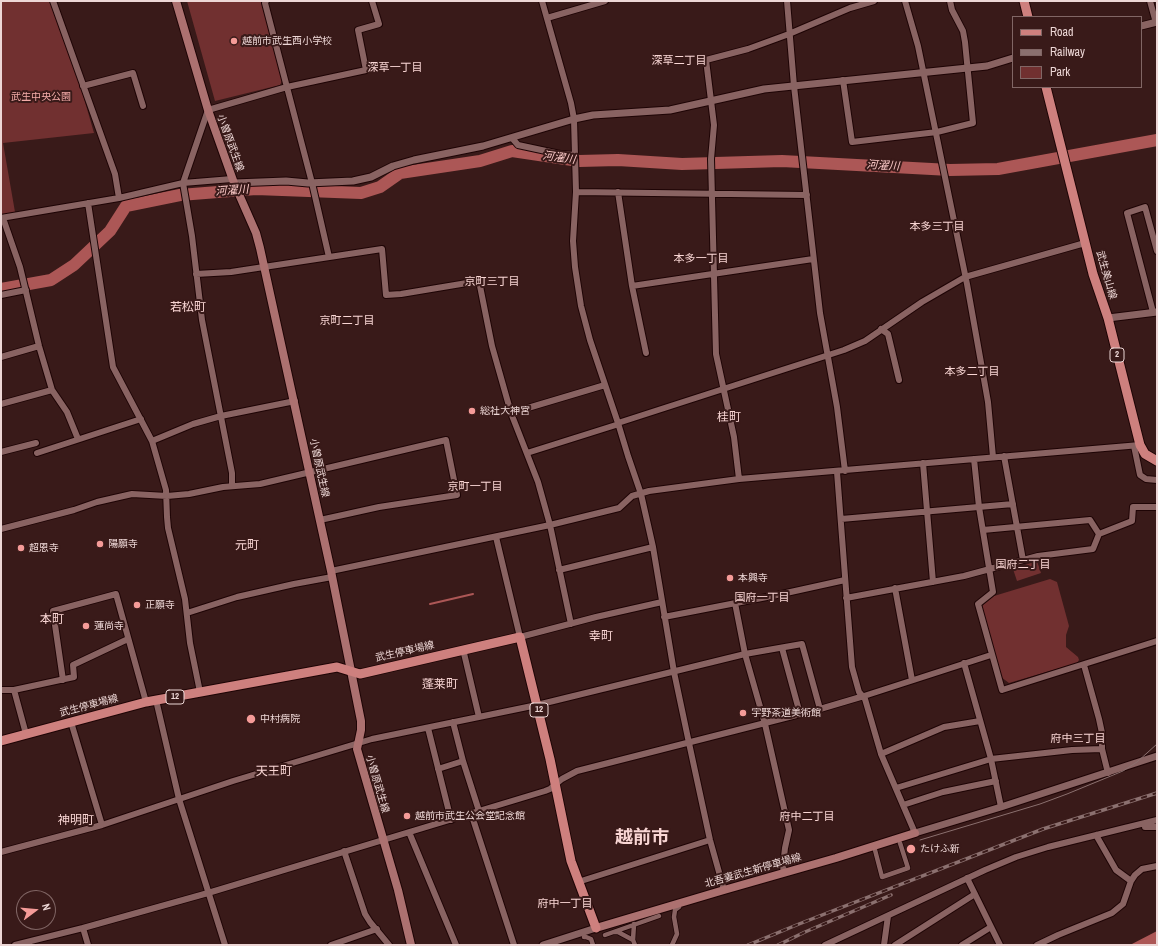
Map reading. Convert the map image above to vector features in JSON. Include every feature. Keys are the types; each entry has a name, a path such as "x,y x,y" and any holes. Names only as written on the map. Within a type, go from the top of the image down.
{"main road":[{"name":"小曽原武生線","path":"176,1 208,110 233,182 256,233 260,248 332,574 361,725 357,749 403,910 410,945"},
{"path":"1024,1 1028,16"},
{"name":"武生美山線","path":"1046,88 1085,242 1099,294 1108,318 1137,446"},
{"path":"1137,446 1157,461"},
{"name":"武生停車場線","path":"1,741 151,701 337,667 360,674 520,637"},
{"name":"12","path":"520,637 550,759 571,861 596,928"},
{"name":"北吾妻武生新停車場線","path":"596,928 915,833"}],"street":[{"path":"53,1 115,174 119,198"},
{"path":"266,1 265,3 312,183 329,257"},
{"path":"232,486 232,473 202,320 184,183 208,110 287,87 366,70 358,30 379,24 372,1"},
{"path":"542,1 571,103 574,119 576,192 573,241 575,267 585,323 641,494 653,547 674,672 710,840 724,890"},
{"path":"547,18 605,1"},
{"path":"787,1 794,86 813,259 822,331 828,355 837,407 845,471"},
{"path":"739,479 734,436 716,354 711,159 714,125 706,60 748,49 789,34 850,8 874,1"},
{"path":"905,1 915,32 965,277 988,402 993,457"},
{"path":"843,80 852,142 936,132 973,124 963,31 952,10 950,1"},
{"path":"1142,26 1156,22 1150,1"},
{"path":"78,439 66,412 52,390 39,346 20,267 2,218 119,198 184,183 286,181 312,183 353,181 371,177 393,166 414,160 482,146 574,119 593,115 670,110 764,89 987,66 1012,58"},
{"path":"83,86 133,73 143,106"},
{"path":"512,138 518,145 560,154 575,155"},
{"path":"576,192 806,195"},
{"path":"618,192 632,286 646,353"},
{"path":"88,203 113,367 152,440 167,496 166,506 168,528 188,614 190,643 200,692"},
{"path":"1108,318 1155,312 1127,213 1145,207 1157,251"},
{"path":"528,453 844,350 865,341 881,329 965,277 1085,242"},
{"path":"196,274 231,272 382,249 386,295 401,294 479,281 492,346 511,413 528,453 550,525 571,624"},
{"path":"632,286 813,259"},
{"path":"1,295 26,290"},
{"path":"881,329 888,334 899,380"},
{"path":"1,357 39,346"},
{"path":"511,413 605,385"},
{"path":"1,404 52,390"},
{"path":"152,440 185,426 221,416 295,401"},
{"path":"37,453 141,419"},
{"path":"1,529 74,510 97,502 132,494 167,496 189,494 232,486 260,484 446,440 457,494 379,507 320,520"},
{"path":"1,452 36,443"},
{"path":"188,614 237,597 619,508 632,496 684,486 739,479 1137,446 1140,475 1146,479 1157,480"},
{"path":"1004,456 1023,560"},
{"path":"974,459 979,507 988,570 993,592 978,604 1002,690 1157,641"},
{"path":"923,463 933,582"},
{"path":"837,472 852,667 859,692 864,696 881,754 915,833 1002,807 1157,756"},
{"path":"840,519 1012,504"},
{"path":"846,598 964,576 1038,556 1093,549 1099,534 1132,521 1133,507 1157,507"},
{"path":"983,530 1090,520 1099,534"},
{"path":"496,537 520,637 662,602"},
{"path":"559,570 653,547"},
{"path":"664,618 777,596 845,580"},
{"path":"895,588 912,680"},
{"path":"63,680 53,611 116,594 128,639 151,701 179,799 225,945"},
{"path":"735,603 745,654 764,724 789,830 785,848 783,866 784,873"},
{"path":"1,690 14,690 74,677 73,665 128,639"},
{"path":"1,852 102,825 179,799 372,739 537,705 601,688 674,672 745,654 802,644 820,708"},
{"path":"782,648 800,714"},
{"path":"463,649 479,717"},
{"path":"15,945 83,928 208,893 545,791 577,771 800,714 864,696 991,655"},
{"path":"964,663 991,759 1002,807"},
{"path":"1084,665 1099,719 1102,733 1102,749 1108,773"},
{"path":"14,690 26,734"},
{"path":"71,722 102,825"},
{"path":"453,722 463,761 479,811"},
{"path":"881,754 944,727 980,722"},
{"path":"428,728 451,820"},
{"path":"896,788 991,759 1072,750 1102,749"},
{"path":"438,769 463,761"},
{"path":"903,805 943,792 996,781"},
{"path":"471,813 514,945"},
{"path":"825,945 984,870 1023,855 1048,847 1157,820"},
{"path":"1144,824 1145,827 1157,827"},
{"path":"409,832 456,945"},
{"path":"1096,836 1116,870 1131,881"},
{"path":"578,882 710,840"},
{"path":"875,850 882,877 908,868 900,843"},
{"path":"344,851 365,914 389,945"},
{"path":"1037,945 1112,913 1123,904 1135,874 1142,869 1157,866"},
{"path":"967,878 1000,945"},
{"path":"895,945 975,894"},
{"path":"672,945 677,934 674,917 675,910 679,907"},
{"path":"605,935 659,916"},
{"path":"884,945 888,916"},
{"path":"634,924 634,943"},
{"path":"962,945 991,927"},
{"path":"83,928 88,945"},
{"path":"543,945 596,928"},
{"path":"331,945 377,929"},
{"path":"612,932 618,932 634,943"},
{"path":"584,937 591,939 593,945"}],"green space":[{"name":"武生中央公園","path":"1,1 50,1 81,88 94,133 3,143 15,212 1,215"},
{"name":"越前市武生西小学校","path":"187,1 261,1 282,79 280,85 215,101"},
{"path":"1037,561 1041,573 1017,581 1013,569"},
{"path":"1050,579 1057,582 1069,626 1066,635 1066,647 1078,657 1079,660 1077,663 1009,683 1001,677 982,606 994,596"}],"shaded area":[{"path":"1157,931 1157,945 1130,945"}],"waterway":[{"name":"河濯川","path":"1,289 51,280 74,265 110,231 126,206 180,195 256,189 361,193 380,187 400,173 480,161 512,151 579,161 618,160 682,164 782,161 950,170 998,169 1157,140"},
{"path":"430,604 473,594"}],"tram line":[{"path":"920,840 1040,804 1067,794 1123,771 1137,762 1157,744"}],"railway":[{"path":"748,945 1043,829 1157,793"},
{"path":"778,945 891,895"}],"place":[{"name":"越前市武生西小学校","path":"234,41"},
{"name":"総社大神宮","path":"472,411"},
{"name":"陽願寺","path":"100,544"},
{"name":"超恩寺","path":"21,548"},
{"name":"本興寺","path":"730,578"},
{"name":"正願寺","path":"137,605"},
{"name":"蓮尚寺","path":"86,626"},
{"name":"宇野茶道美術館","path":"743,713"},
{"name":"中村病院","path":"251,719"},
{"name":"越前市武生公会堂記念館","path":"407,816"},
{"name":"たけふ新","path":"911,849"}],"district":[{"name":"深草二丁目","path":"679,61"},
{"name":"深草一丁目","path":"395,68"},
{"name":"本多三丁目","path":"937,227"},
{"name":"本多一丁目","path":"701,259"},
{"name":"京町三丁目","path":"492,282"},
{"name":"若松町","path":"188,308"},
{"name":"京町二丁目","path":"347,321"},
{"name":"本多二丁目","path":"972,372"},
{"name":"桂町","path":"729,418"},
{"name":"京町一丁目","path":"475,487"},
{"name":"元町","path":"247,546"},
{"name":"国府二丁目","path":"1023,565"},
{"name":"国府一丁目","path":"762,598"},
{"name":"本町","path":"52,620"},
{"name":"幸町","path":"601,637"},
{"name":"蓬莱町","path":"440,685"},
{"name":"府中三丁目","path":"1078,739"},
{"name":"天王町","path":"274,772"},
{"name":"府中二丁目","path":"807,817"},
{"name":"神明町","path":"76,821"},
{"name":"越前市","path":"642,838"},
{"name":"府中一丁目","path":"565,904"}]}
